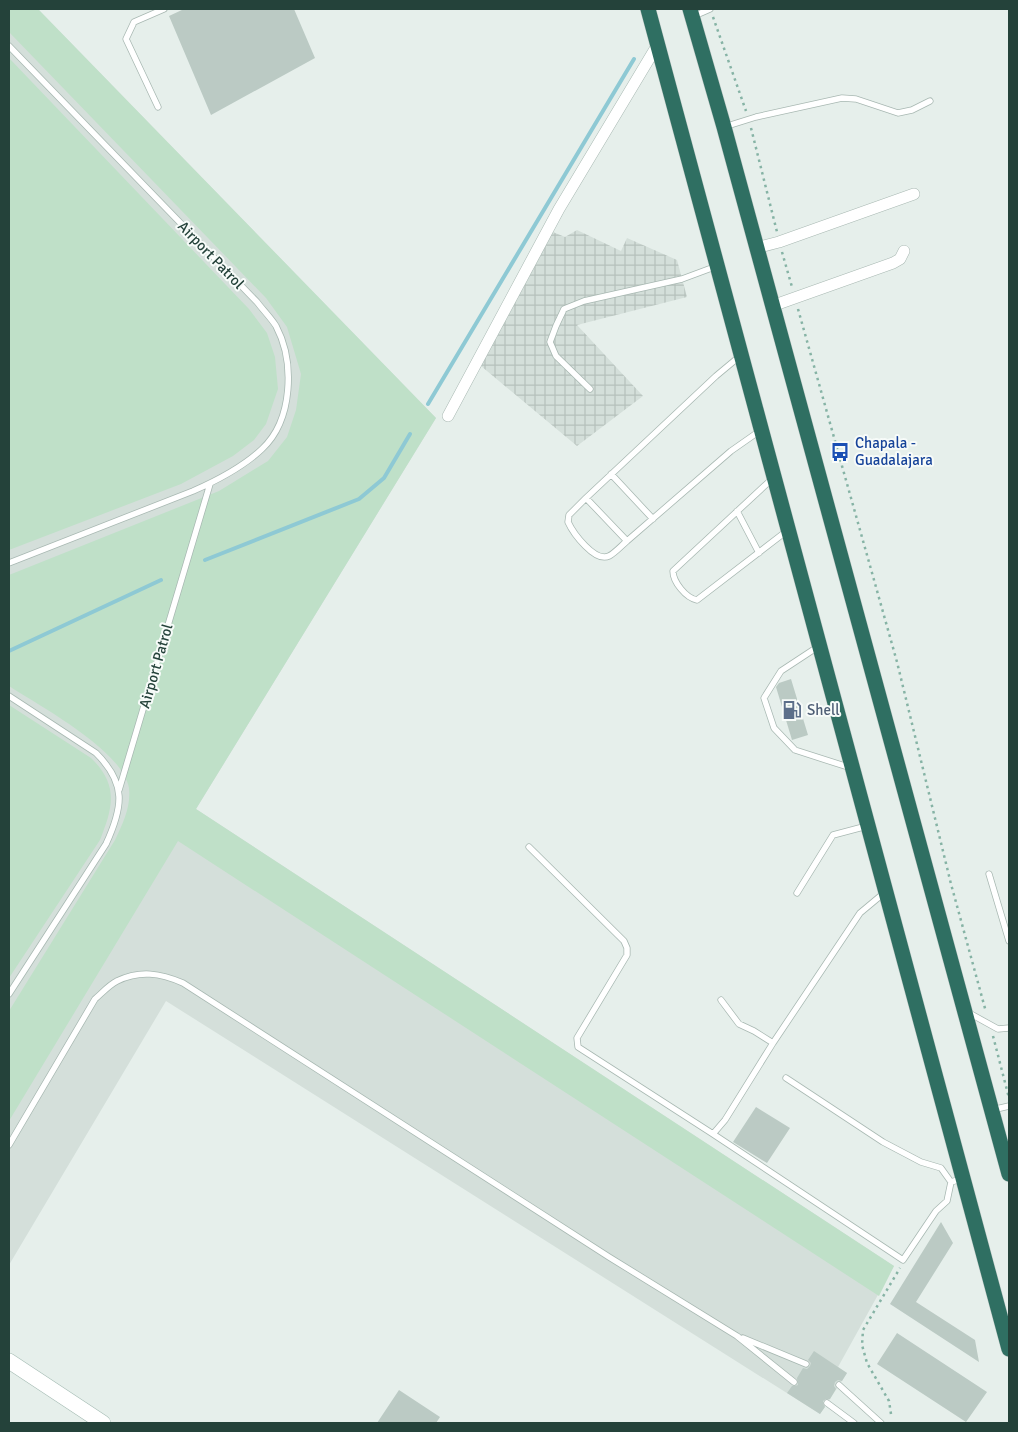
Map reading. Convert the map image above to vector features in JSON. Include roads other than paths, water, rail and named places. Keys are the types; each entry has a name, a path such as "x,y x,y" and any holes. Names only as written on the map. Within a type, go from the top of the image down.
{"highway":[{"path":"648,9 854,768 957,1180 1009,1349"},
{"path":"691,13 724,127 1009,1174"}],"street":[{"path":"448,416 559,209 658,44"},
{"path":"756,248 779,242 914,194"},
{"path":"772,306 892,263 900,259 904,251"},
{"path":"9,1362 103,1423"}],"lane":[{"path":"158,107 126,39 134,22 164,9"},
{"path":"691,13 710,9"},
{"name":"Airport Patrol","path":"9,46 257,302 276,325 284,346 288,368 289,391 276,431 264,448 242,465 210,484 9,563"},
{"path":"724,127 842,98 856,99 898,113 912,110 930,101"},
{"path":"590,389 556,356 550,342 564,309 584,301 682,279 718,266"},
{"path":"742,354 586,498 569,515 568,522 592,553 600,557 608,556 731,451 762,429"},
{"path":"612,474 653,519"},
{"path":"775,477 673,571 673,578 691,599 697,600 789,529"},
{"name":"Airport Patrol","path":"119,790 210,484"},
{"path":"586,498 627,541"},
{"path":"737,511 759,553"},
{"path":"820,644 780,671 764,698 774,728 795,750 854,768"},
{"name":"Airport Patrol","path":"9,696 96,753 106,763 114,776 119,790 120,803 106,844 9,994"},
{"path":"797,892 833,835 869,825"},
{"path":"529,847 624,941 627,948 626,955 577,1038 578,1046 903,1260 936,1211 947,1201 957,1180 941,1168 921,1162 884,1142 786,1078"},
{"path":"989,874 1009,941"},
{"path":"714,1134 860,913 886,891"},
{"path":"9,1145 95,999 116,981 142,972 166,976 182,983 608,1256 737,1336 794,1382"},
{"path":"721,1000 739,1024 773,1043"},
{"path":"965,1011 990,1026 998,1029 1009,1028"},
{"path":"992,1110 1009,1106"},
{"path":"737,1336 806,1364"},
{"path":"839,1386 881,1423"},
{"path":"827,1404 854,1423"}],"waterway":[{"path":"428,404 634,59"},
{"path":"205,560 359,499 384,478 410,434"},
{"path":"9,651 161,580"}],"place":[{"name":"Chapala - Guadalajara","path":"840,452"},
{"name":"Shell","path":"792,710"}]}
